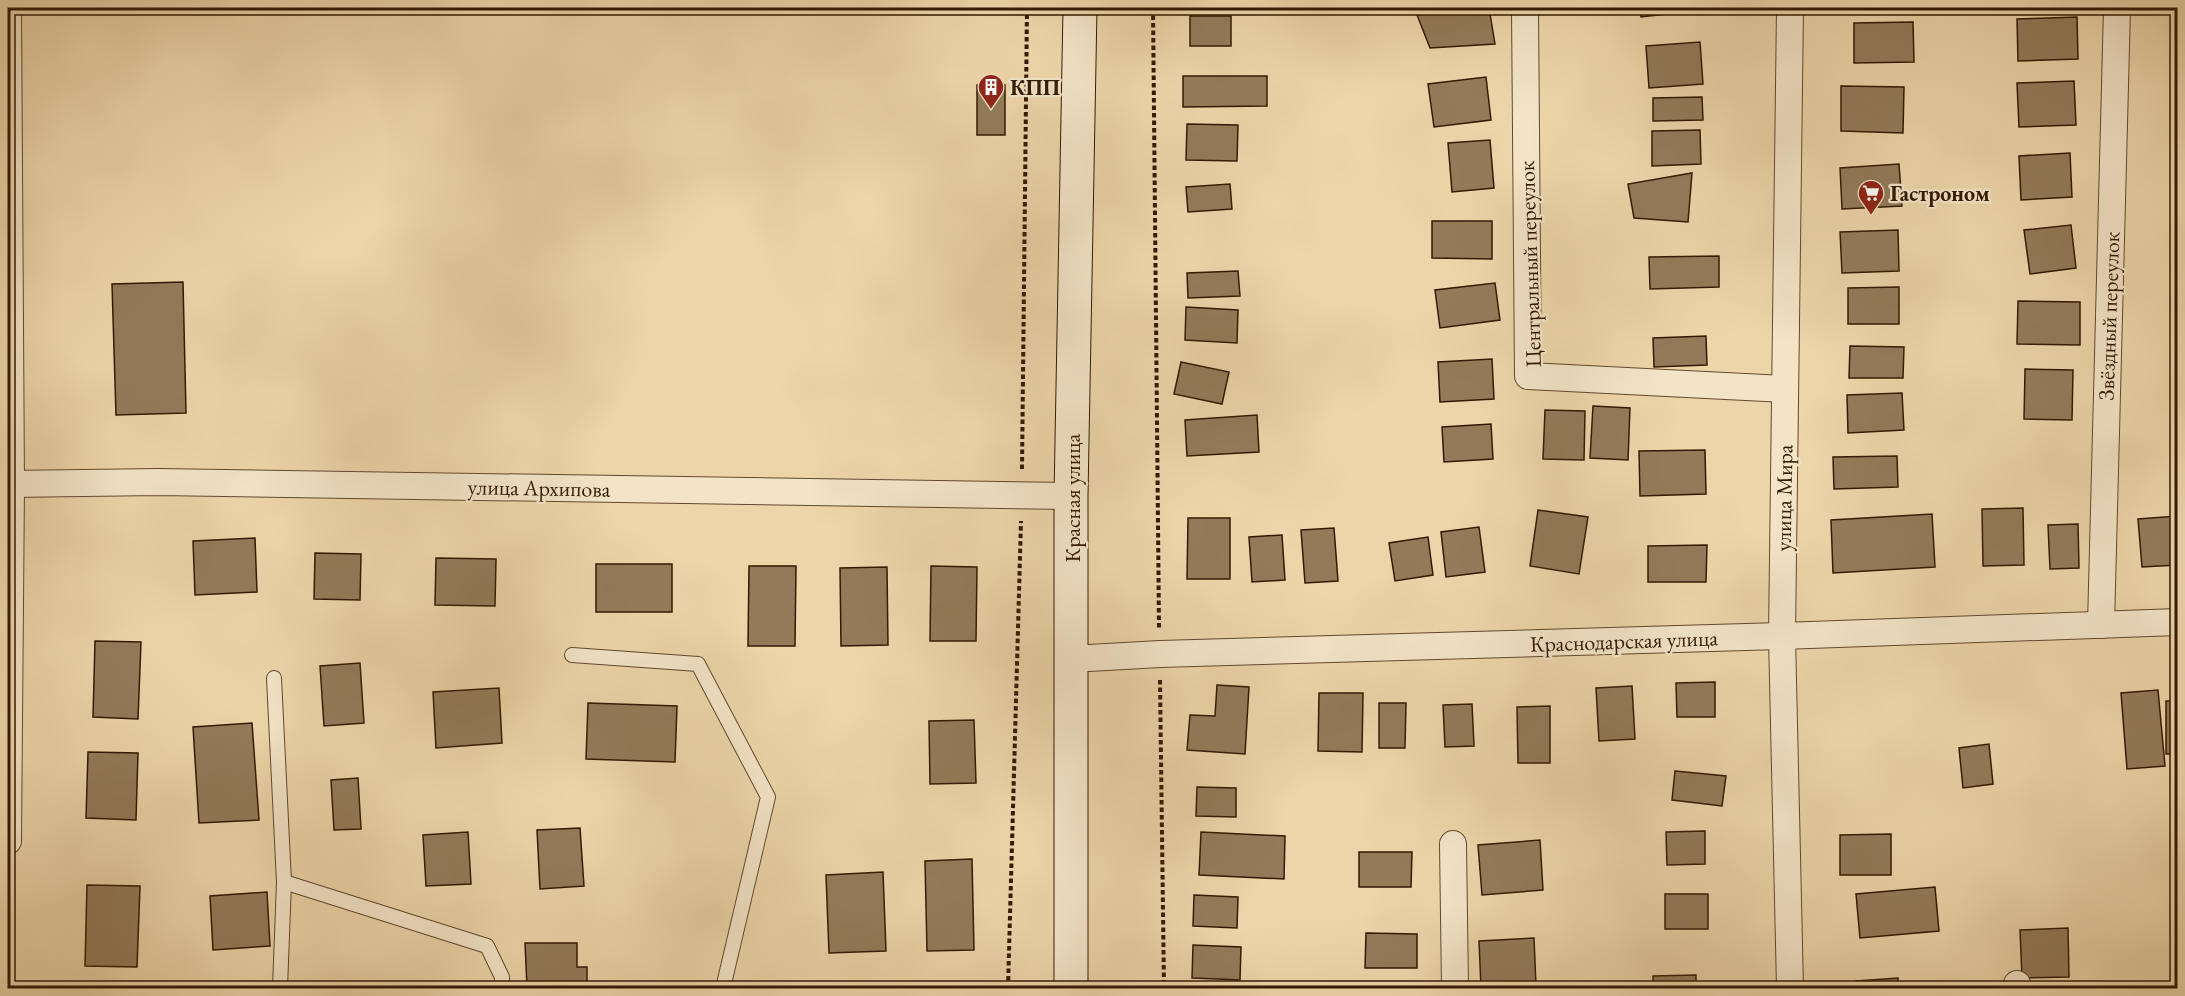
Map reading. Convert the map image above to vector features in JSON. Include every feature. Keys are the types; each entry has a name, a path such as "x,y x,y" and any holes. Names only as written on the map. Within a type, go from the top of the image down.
{"main road":[{"name":"Красная улица","path":"1071,988 1071,496 1080,8"}],"street":[{"path":"8,8 8,842"},
{"name":"Центральный переулок","path":"1525,8 1528,376 1785,388"},
{"name":"улица Мира","path":"1790,8 1782,636 1790,988"},
{"name":"Звёздный переулок","path":"2101,625 2117,8"},
{"name":"улица Архипова","path":"9,484 159,482 1071,496"},
{"name":"Краснодарская улица","path":"1071,659 1160,654 2178,622"},
{"path":"1453,844 1455,988"}],"lane":[{"path":"572,655 698,664 768,797 723,988"},
{"path":"274,678 284,882 280,988"},
{"path":"284,882 487,946 502,977 502,988"}],"path":[{"path":"1153,8 1164,988"}],"building":[{"path":"1489,8 1495,44 1430,48 1417,15"},
{"path":"1640,8 1692,8 1693,11 1641,17"},
{"path":"1852,8 1867,8 1852,13"},
{"path":"1190,16 1231,16 1231,46 1190,46"},
{"path":"2077,17 2078,59 2018,61 2017,19"},
{"path":"1913,22 1914,62 1854,63 1854,23"},
{"path":"1700,42 1703,84 1649,88 1646,46"},
{"path":"1183,76 1267,76 1267,106 1183,107"},
{"path":"1486,77 1491,120 1434,127 1428,84"},
{"path":"2074,81 2076,125 2019,127 2017,83"},
{"name":"КПП","path":"977,85 1005,85 1005,135 977,135"},
{"path":"1841,86 1904,87 1903,133 1841,131"},
{"path":"1702,97 1703,120 1653,121 1653,98"},
{"path":"1187,124 1238,125 1237,161 1186,160"},
{"path":"1700,130 1701,164 1652,166 1652,131"},
{"path":"1490,140 1494,188 1452,192 1448,143"},
{"path":"2070,153 2072,197 2021,200 2019,156"},
{"path":"1899,164 1902,206 1842,209 1840,168"},
{"path":"1692,173 1688,222 1634,218 1628,184"},
{"path":"1230,184 1232,209 1188,212 1186,187"},
{"path":"1432,221 1492,221 1492,259 1432,258"},
{"path":"2071,225 2076,268 2030,274 2024,230"},
{"path":"1898,230 1899,271 1842,273 1840,232"},
{"path":"1719,256 1719,287 1650,289 1649,257"},
{"path":"1238,271 1240,296 1188,298 1187,273"},
{"path":"183,282 186,413 116,415 112,284"},
{"path":"1495,283 1500,320 1440,328 1435,290"},
{"path":"1899,287 1899,324 1848,324 1848,288"},
{"path":"2018,301 2080,302 2080,345 2017,344"},
{"path":"1186,307 1238,310 1237,343 1185,340"},
{"path":"1706,336 1707,365 1654,367 1653,338"},
{"path":"1850,346 1904,347 1903,378 1849,378"},
{"path":"1492,359 1494,399 1440,402 1438,362"},
{"path":"1181,362 1229,372 1222,404 1174,394"},
{"path":"2025,369 2073,370 2072,420 2024,419"},
{"path":"1902,393 1904,430 1848,433 1847,395"},
{"path":"1593,406 1630,408 1628,460 1590,458"},
{"path":"1545,410 1585,411 1584,460 1543,459"},
{"path":"1257,415 1259,452 1187,456 1185,420"},
{"path":"1491,424 1493,459 1444,462 1442,427"},
{"path":"1705,450 1706,494 1640,496 1639,451"},
{"path":"1897,456 1898,487 1834,489 1833,457"},
{"path":"2023,508 2024,565 1983,566 1982,509"},
{"path":"1538,510 1588,517 1579,574 1530,566"},
{"path":"1932,514 1935,567 1833,573 1831,520"},
{"path":"2178,516 2178,565 2142,567 2138,519"},
{"path":"1188,518 1230,518 1230,579 1187,579"},
{"path":"2078,524 2079,568 2050,569 2048,525"},
{"path":"1479,527 1485,572 1446,577 1441,532"},
{"path":"1334,528 1338,581 1305,583 1301,530"},
{"path":"1282,535 1285,580 1252,582 1249,537"},
{"path":"1428,537 1433,575 1395,581 1389,543"},
{"path":"255,538 257,592 195,595 193,541"},
{"path":"1707,545 1706,582 1648,582 1648,546"},
{"path":"315,553 361,554 360,600 314,599"},
{"path":"436,558 496,559 495,606 435,605"},
{"path":"596,564 672,564 672,612 596,612"},
{"path":"749,566 796,566 795,646 748,646"},
{"path":"931,566 977,567 976,641 930,641"},
{"path":"887,567 888,645 841,646 840,568"},
{"path":"95,641 141,642 138,719 93,717"},
{"path":"360,663 364,723 324,726 320,666"},
{"path":"1715,682 1715,717 1677,717 1676,683"},
{"path":"1217,685 1249,687 1245,754 1187,750 1190,715 1215,716"},
{"path":"1632,686 1635,739 1599,741 1596,688"},
{"path":"499,688 502,743 436,748 433,692"},
{"path":"2158,690 2165,766 2127,769 2121,693"},
{"path":"1319,693 1363,693 1362,752 1318,751"},
{"path":"2166,701 2178,701 2178,754 2166,754"},
{"path":"588,703 677,706 675,762 586,759"},
{"path":"1379,703 1406,703 1405,748 1379,748"},
{"path":"1472,704 1474,746 1445,747 1443,705"},
{"path":"1550,706 1550,763 1518,763 1517,707"},
{"path":"974,720 976,783 930,784 929,721"},
{"path":"252,723 259,820 199,823 193,727"},
{"path":"1989,744 1993,784 1963,788 1959,748"},
{"path":"88,752 138,753 136,820 86,818"},
{"path":"1675,771 1726,776 1722,806 1672,800"},
{"path":"358,778 361,829 334,830 331,780"},
{"path":"1197,787 1236,788 1236,817 1196,816"},
{"path":"580,828 584,886 540,889 537,830"},
{"path":"1705,831 1705,864 1667,865 1666,832"},
{"path":"468,832 471,884 426,886 423,835"},
{"path":"1201,832 1285,836 1284,879 1199,875"},
{"path":"1891,834 1891,875 1840,875 1840,835"},
{"path":"1540,840 1543,890 1482,895 1478,845"},
{"path":"1359,852 1412,852 1411,887 1359,887"},
{"path":"972,859 974,950 927,951 925,861"},
{"path":"883,872 886,951 829,953 826,875"},
{"path":"87,885 140,886 137,967 85,966"},
{"path":"1935,887 1939,931 1860,938 1856,894"},
{"path":"267,892 270,946 213,950 210,896"},
{"path":"1665,894 1708,894 1708,929 1665,929"},
{"path":"1194,895 1238,897 1237,928 1193,926"},
{"path":"2068,928 2069,977 2022,978 2020,930"},
{"path":"1366,933 1417,934 1417,968 1365,968"},
{"path":"1534,938 1536,986 1481,988 1479,941"},
{"path":"525,943 577,943 577,967 587,967 587,988 508,988 527,987"},
{"path":"1193,945 1241,947 1240,980 1192,978"},
{"path":"1696,975 1696,988 1653,988 1653,976"},
{"path":"1898,978 1898,988 1857,988 1856,981"},
{"path":"1570,985 1570,988 1541,988 1541,986"}],"place":[{"name":"КПП","path":"991,110"},
{"name":"Гастроном","path":"1871,216"}]}
